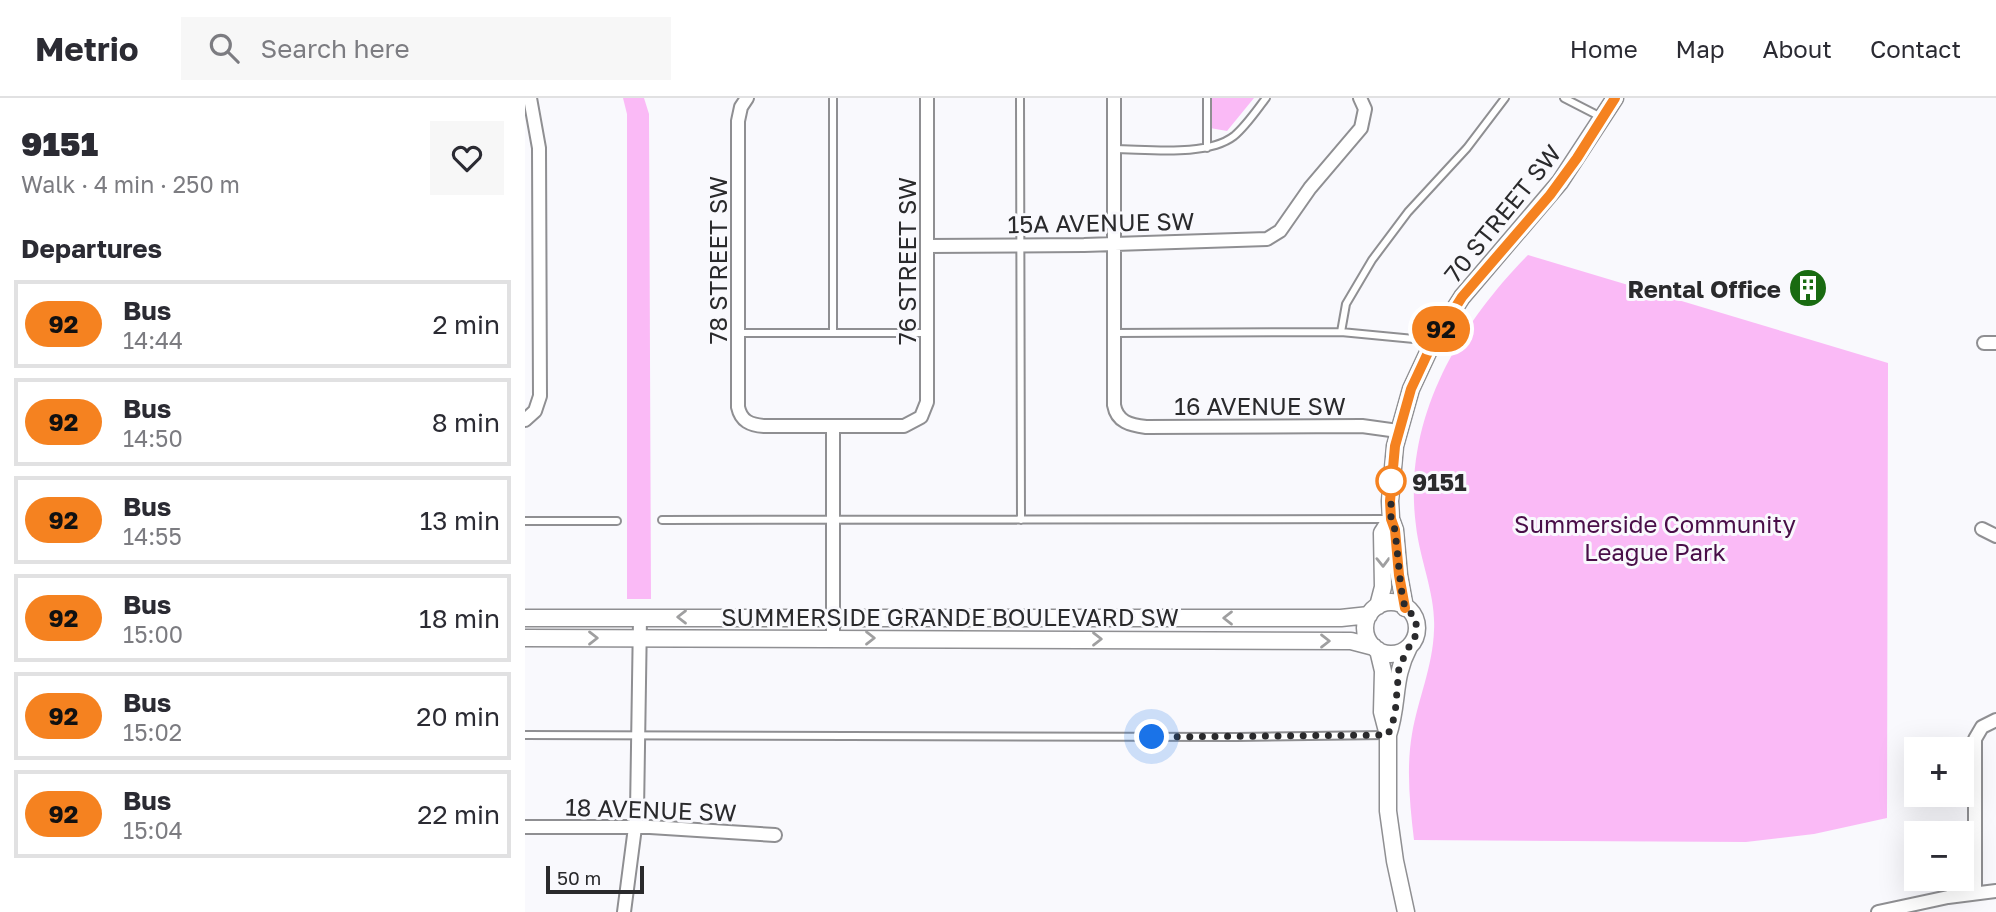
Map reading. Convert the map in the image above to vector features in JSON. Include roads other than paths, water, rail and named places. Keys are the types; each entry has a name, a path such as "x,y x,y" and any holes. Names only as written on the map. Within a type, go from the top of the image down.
{"street":[{"path":"525,420 532,415 539,402 538,148 530,98"},
{"name":"78 STREET SW","path":"746,98 738,121 739,407 745,421 764,426 832,427"},
{"name":"76 STREET SW","path":"832,427 895,427 916,421 927,402 927,98"},
{"path":"1114,98 1114,332"},
{"name":"70 STREET SW","path":"1405,608 1395,530 1391,519 1392,468 1398,431 1411,389 1432,344 1462,297 1560,182 1615,98"},
{"name":"15A AVENUE SW","path":"927,246 1258,240 1275,236 1310,188 1361,128 1362,104"},
{"path":"525,239 539,239"},
{"name":"16 AVENUE SW","path":"1114,332 1115,412 1123,421 1134,426 1362,426 1398,431"},
{"path":"832,427 833,637"},
{"name":"70 STREET SW","path":"1374,610 1383,587 1382,533 1391,519"},
{"path":"1982,529 1996,536"},
{"path":"1388,735 1395,715 1397,677 1416,637 1417,623 1411,611 1398,603 1390,602 1374,610 1366,621 1366,635 1375,649 1383,671 1382,712 1388,735 1388,811 1406,912"},
{"name":"SUMMERSIDE GRANDE BOULEVARD SW","path":"525,618 1341,618 1374,610"},
{"path":"624,912 636,827 640,618"},
{"name":"SUMMERSIDE GRANDE BOULEVARD SW","path":"525,638 833,637 1351,641 1375,649"},
{"path":"1375,649 1397,654 1409,647"},
{"path":"1975,892 1974,747 1977,733 1982,727 1996,720"},
{"name":"18 AVENUE SW","path":"525,827 636,827 775,835"},
{"path":"1878,912 1975,892 1996,891"}],"lane":[{"path":"833,98 833,332"},
{"path":"1020,98 1021,520"},
{"path":"1207,98 1207,148"},
{"path":"1114,149 1207,148 1219,145 1234,136 1266,98"},
{"path":"1341,332 1346,304 1372,260 1408,212 1467,148 1504,98"},
{"path":"1564,98 1602,118"},
{"path":"739,332 927,333"},
{"path":"1114,332 1341,332 1414,339 1432,344"},
{"path":"662,520 1391,519"},
{"path":"525,521 617,521"},
{"path":"525,735 1388,735"}],"place":[{"name":"Rental Office","path":"1808,288"},
{"name":"9151","path":"1391,481"}],"park label":[{"name":"Summerside Community League Park","path":"1655,537"}]}
